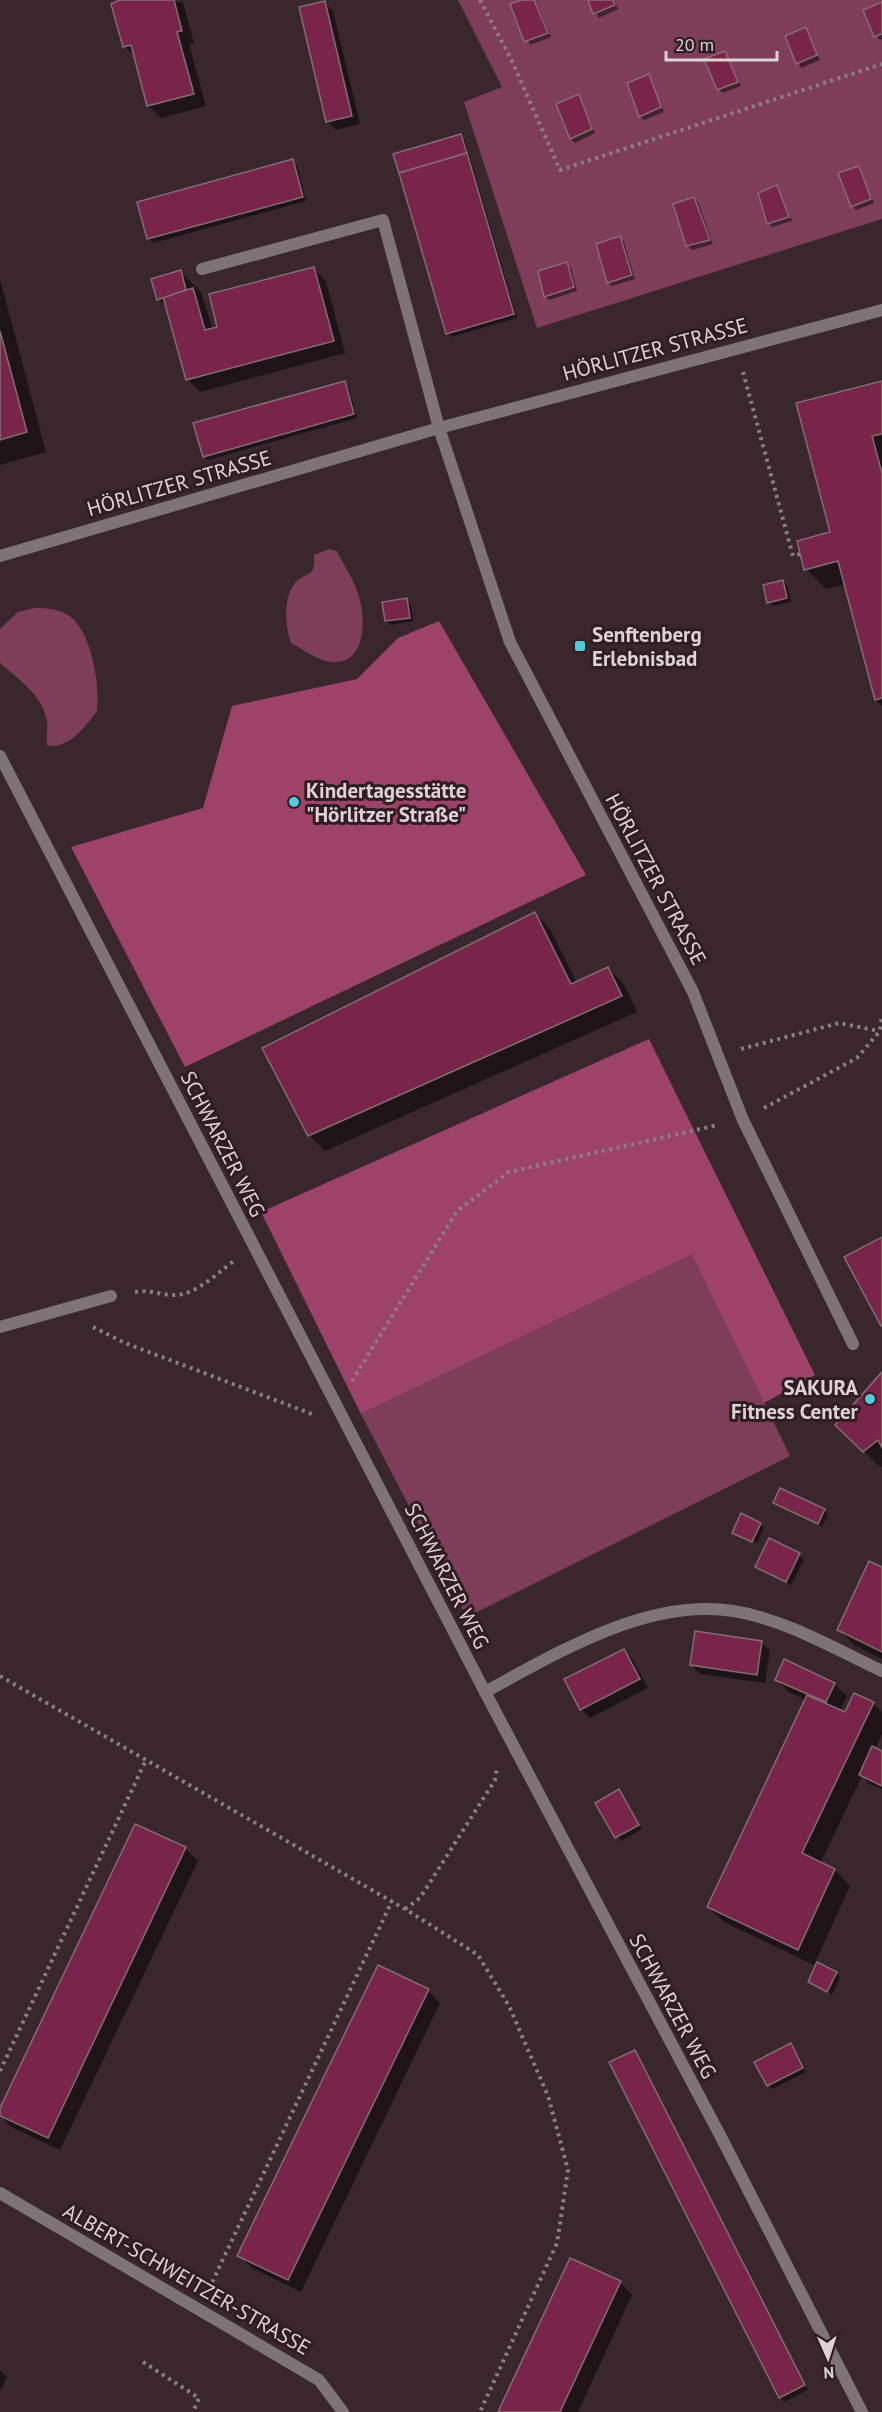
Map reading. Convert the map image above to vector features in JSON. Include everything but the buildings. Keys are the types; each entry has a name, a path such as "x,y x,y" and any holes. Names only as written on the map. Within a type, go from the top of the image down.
{"street":[{"path":"202,269 383,220 439,428"},
{"name":"HÖRLITZER STRASSE","path":"0,556 439,428 882,310"},
{"name":"HÖRLITZER STRASSE","path":"439,428 510,642 693,992 743,1120 853,1344"},
{"name":"SCHWARZER WEG","path":"0,756 485,1692 722,2137 862,2412"},
{"path":"0,1327 111,1296"},
{"path":"485,1692 532,1666 633,1620 684,1610 734,1611 778,1625 882,1671"},
{"name":"ALBERT-SCHWEITZER-STRASSE","path":"0,2193 320,2380 343,2412"}],"path":[{"path":"480,0 512,61 560,170 882,64"},
{"path":"736,348 793,556 800,554"},
{"path":"337,1406 457,1211 509,1172 743,1120 857,1058 880,1032 882,1015"},
{"path":"718,1055 839,1023 880,1032"},
{"path":"111,1296 144,1290 178,1295 197,1287 254,1247"},
{"path":"59,1310 125,1343 349,1428"},
{"path":"0,1676 392,1901 478,1955 509,2006 548,2096 568,2170 557,2243 480,2412"},
{"path":"405,1909 420,1898 495,1780 503,1726"},
{"path":"0,2071 146,1760"},
{"path":"200,2309 392,1901"},
{"path":"143,2362 199,2398 193,2412"}],"shaded area":[{"path":"458,0 882,0 882,219 537,328 464,102 502,87"},
{"path":"329,549 337,551 352,579 363,617 361,639 357,649 352,656 343,661 332,662 316,657 291,643 286,620 288,596 291,589 299,579 312,571 314,555"},
{"path":"35,608 63,612 71,617 84,635 96,675 97,711 69,741 54,746 47,745 47,721 35,695 0,663 0,629 18,612"},
{"path":"439,621 586,875 185,1067 71,847 203,808 232,706 357,679 398,638"},
{"path":"649,1039 815,1375 764,1403 692,1254 361,1414 261,1212"},
{"path":"692,1253 790,1456 467,1617 361,1414"}],"place":[{"name":"Senftenberg Erlebnisbad","path":"580,646"},
{"name":"Kindertagesstätte \"Hörlitzer Straße\"","path":"294,802"},
{"name":"SAKURA Fitness Center","path":"870,1399"}]}
